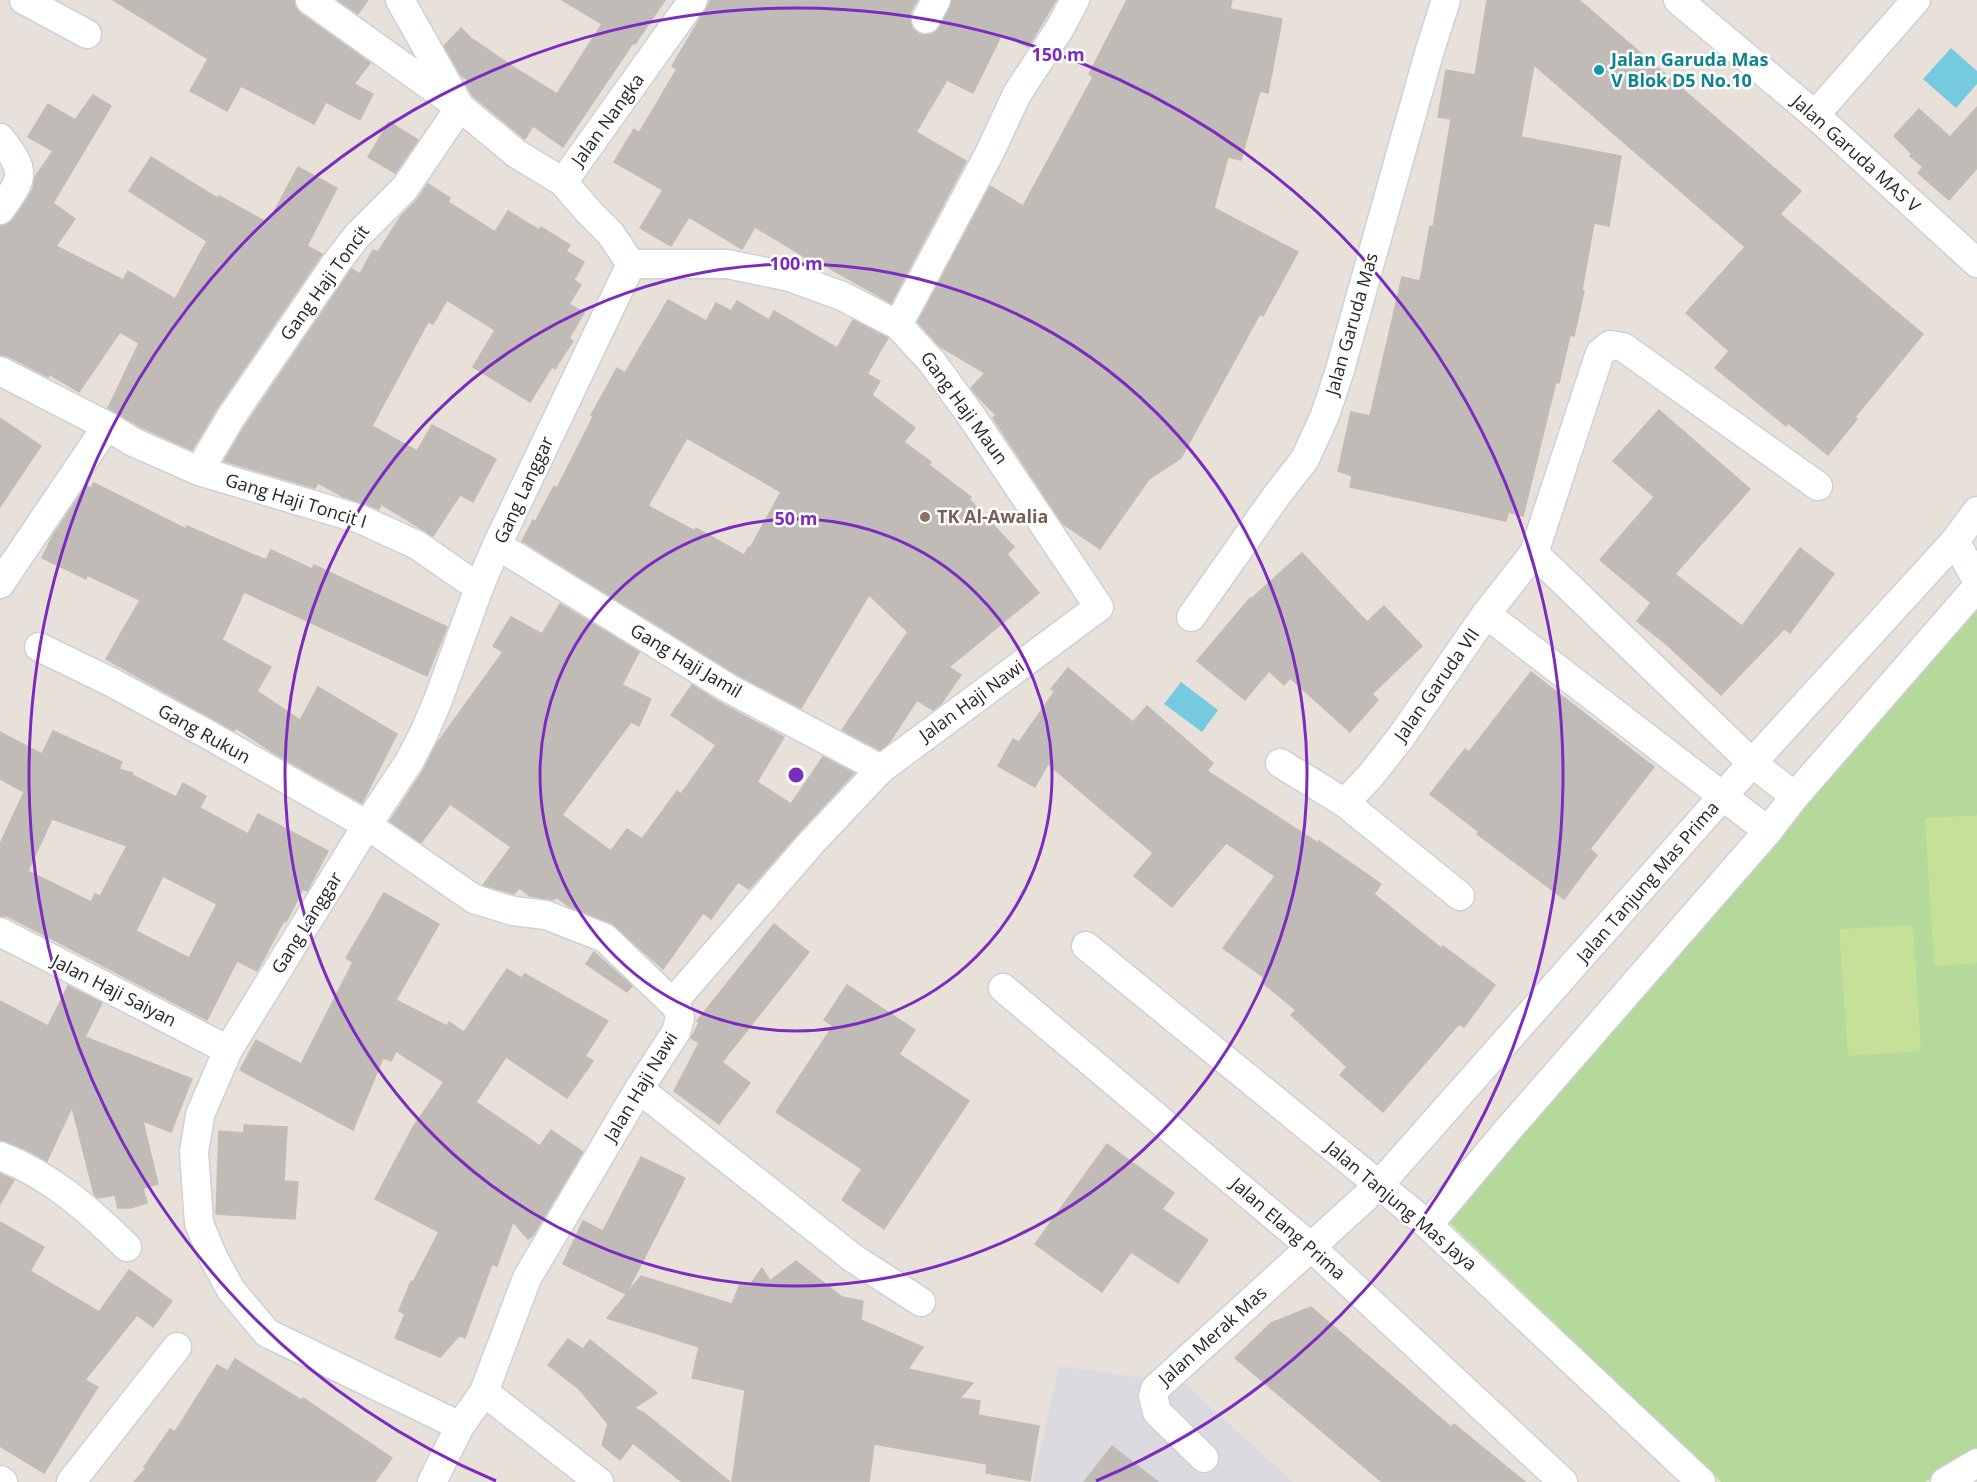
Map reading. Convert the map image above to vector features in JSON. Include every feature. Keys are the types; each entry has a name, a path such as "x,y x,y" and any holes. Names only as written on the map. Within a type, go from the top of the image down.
{"street":[{"path":"24,0 87,34"},
{"path":"310,0 460,107 517,154 563,182"},
{"path":"400,0 460,107"},
{"name":"Jalan Nangka","path":"631,264 610,233 588,212 563,182 693,0"},
{"path":"898,325 990,152 1017,94 1060,28 1075,0"},
{"name":"Jalan Garuda Mas","path":"1191,617 1270,504 1305,459 1324,415 1339,373 1446,0"},
{"name":"Jalan Garuda MAS V","path":"1678,0 1815,116 1977,263"},
{"path":"1815,116 1916,0"},
{"name":"Gang Haji Toncit","path":"198,471 231,417 336,262 357,236 405,188 460,107"},
{"path":"0,138 16,160 20,172 16,188 0,210"},
{"name":"Gang Haji Maun","path":"631,264 727,264 790,277 842,296 898,325 933,362 1099,607"},
{"name":"Gang Langgar","path":"460,1426 267,1333 231,1290 213,1257 199,1223 194,1152 200,1115 228,1050 424,733 497,545 631,264"},
{"path":"1486,614 1534,553 1600,353 1610,345 1623,347 1818,486"},
{"name":"Gang Haji Toncit I","path":"0,371 107,426 133,442 198,471 360,519 417,545 466,579 480,585"},
{"path":"0,584 107,426"},
{"name":"Jalan Tanjung Mas Prima","path":"1311,1247 1379,1185 1752,763 1955,541 1977,511"},
{"path":"1955,541 1977,580"},
{"name":"Gang Haji Jamil","path":"497,545 728,688 880,769"},
{"path":"1534,553 1752,763 1794,796"},
{"path":"1428,1225 1506,1131 1768,831 1794,796 1977,587"},
{"name":"Jalan Haji Nawi","path":"460,1426 483,1392 527,1278 639,1089 676,1032 679,1012 674,1001 812,842 880,769 1099,607"},
{"name":"Jalan Garuda VII","path":"1345,802 1372,774 1401,737 1486,614 1768,831"},
{"name":"Gang Rukun","path":"39,647 91,671 367,825"},
{"path":"1280,763 1345,802 1460,896"},
{"path":"367,825 474,899 513,911 546,915 605,938 674,1001"},
{"name":"Jalan Haji Saiyan","path":"0,932 228,1050"},
{"name":"Jalan Tanjung Mas Jaya","path":"1086,946 1428,1225 1701,1482"},
{"name":"Jalan Elang Prima","path":"1004,988 1311,1247 1563,1482"},
{"path":"639,1089 854,1258 921,1302"},
{"path":"0,1156 46,1179 89,1211 127,1247"},
{"name":"Jalan Merak Mas","path":"1204,1458 1157,1412 1153,1401 1155,1389 1311,1247"},
{"path":"71,1482 177,1347"},
{"path":"483,1392 600,1482"},
{"path":"432,1482 460,1426"},
{"path":"1946,1482 1977,1463"}],"shaded area":[{"path":"1059,1366 1185,1384 1293,1482 1033,1482"}],"green space":[{"path":"1977,607 1977,1452 1925,1482 1721,1482 1448,1221"},
{"path":"1977,815 1977,963 1934,966 1925,818"},
{"path":"1913,925 1921,1051 1848,1056 1839,929"}],"water":[{"path":"1951,48 1977,71 1977,84 1956,108 1923,79"},
{"path":"1181,682 1218,710 1202,732 1164,704"}],"building":[{"path":"113,0 294,0 295,7 300,13 370,63 354,84 373,94 360,120 326,102 314,124 241,86 227,111 190,91 208,59"},
{"path":"338,0 368,0 358,14"},
{"path":"562,0 665,0 563,147 533,126 525,139 473,96 465,83 467,80 461,75 444,46 461,28 471,38 557,94 602,24"},
{"path":"711,0 917,0 911,11 912,28 919,34 926,35 934,33 940,27 952,0 1056,0 1028,47 1002,34 973,93 947,80 916,132 966,161 891,303 824,265 823,268 755,227 742,249 689,217 671,246 640,228 663,190 614,162 634,129 639,133 677,69 672,66"},
{"path":"1127,0 1232,0 1230,9 1282,19 1268,93 1260,91 1241,160 1228,157 1214,208 1298,252 1263,316 1260,314 1181,458 1149,479 1100,549 1063,524 993,418 996,415 971,388 985,373 939,346 918,322 990,186 1023,206 1093,77 1089,74"},
{"path":"1487,0 1579,0 1801,191 1780,214 1923,334 1855,417 1857,419 1828,455 1788,423 1786,426 1715,368 1729,351 1686,313 1745,247 1534,65 1521,137 1621,156 1609,226 1594,223 1582,290 1584,291 1574,336 1570,335 1559,383 1556,382 1523,516 1508,512 1506,521 1350,487 1352,476 1338,471 1351,412 1370,416 1402,277 1420,281 1430,226 1433,227 1451,119 1438,117 1446,70 1475,75"},
{"path":"93,95 111,106 53,203 75,219 56,246 123,280 128,271 175,299 207,241 129,191 151,157 217,198 219,196 268,223 298,167 337,188 307,246 322,254 217,408 192,450 141,427 108,408 139,343 120,332 79,392 49,374 48,377 8,356 0,355 0,227 13,220 33,189 35,177 53,151 28,137 48,104 75,120"},
{"path":"1977,107 1977,168 1949,200 1918,173 1923,167 1910,156 1912,154 1894,136 1919,109 1950,137"},
{"path":"389,122 418,140 395,173 368,157"},
{"path":"428,184 450,198 448,202 495,232 508,211 539,230 541,227 570,245 566,251 584,262 574,280 581,285 569,304 584,313 569,338 573,341 555,369 552,367 530,402 473,367 495,330 447,300 433,324 428,322 372,426 417,451 432,425 496,459 473,502 460,495 433,536 381,504 379,509 344,497 318,483 315,488 224,461 245,426 349,273 352,269 360,274 373,250 378,252 401,216 417,200"},
{"path":"668,300 706,321 716,303 731,311 737,301 769,320 774,311 837,348 853,320 888,338 867,374 880,381 872,395 915,428 904,442 931,462 929,465 971,497 969,499 1014,547 1007,554 1039,593 949,667 961,675 941,704 933,710 917,700 889,743 880,750 842,730 908,632 869,595 801,708 736,674 522,541 554,486 557,488 593,417 591,415 617,368 625,373","holes":["687,438 781,492 744,555 696,528 695,531 648,506"]},
{"path":"1659,410 1750,489 1675,574 1742,626 1800,548 1834,574 1790,633 1784,629 1721,695 1666,644 1637,621 1651,603 1600,560 1654,497 1613,461"},
{"path":"0,418 41,446 0,507"},
{"path":"94,483 186,529 187,526 266,560 271,550 312,569 314,565 447,627 427,676 244,592 222,640 271,667 257,691 300,720 318,687 397,734 362,803 274,753 236,728 234,731 106,659 140,600 87,575 86,579 42,558 52,537 86,486 91,488"},
{"path":"1302,553 1367,622 1384,606 1422,646 1372,694 1378,700 1350,732 1290,678 1284,685 1269,671 1245,700 1197,661 1250,598"},
{"path":"560,604 639,652 622,685 651,699 639,726 631,722 562,815 611,851 627,829 642,839 677,791 681,794 716,745 671,715 692,685 720,703 784,737 757,782 791,804 823,757 854,773 749,889 738,882 711,919 703,913 663,969 611,923 570,907 556,897 554,900 530,896 519,888 514,894 483,885 511,847 450,804 421,843 390,821 423,771 436,745 503,652 493,646 511,617 542,634"},
{"path":"1068,668 1133,722 1147,706 1213,763 1207,771 1318,843 1319,841 1381,884 1374,894 1441,948 1443,946 1495,985 1464,1027 1459,1024 1383,1112 1340,1075 1347,1067 1291,1015 1296,1010 1263,983 1266,979 1223,948 1275,876 1226,843 1172,907 1134,876 1153,853 1048,764 1035,787 998,766 1013,739 1019,742 1055,691 1051,689"},
{"path":"1531,672 1654,767 1590,849 1597,855 1564,899 1477,834 1479,832 1430,794 1465,749 1469,752"},
{"path":"53,731 122,762 119,769 133,773 132,775 176,797 183,783 206,796 200,808 248,834 258,814 328,851 307,891 303,889 257,971 237,961 207,1020 7,916 0,916 0,844 24,792 0,779 0,732 42,754","holes":["52,819 127,846 100,896 95,894 91,902 28,871","163,876 217,904 189,958 136,931"]},
{"path":"384,893 439,924 396,1000 447,1026 449,1022 464,1032 507,969 521,978 525,974 608,1021 585,1056 593,1061 567,1098 506,1057 476,1102 540,1146 551,1130 583,1152 533,1235 528,1239 513,1222 497,1266 492,1264 465,1338 460,1335 440,1357 395,1338 405,1314 399,1311 411,1281 413,1282 439,1232 375,1199 412,1129 444,1082 396,1051 391,1061 383,1058 353,1130 240,1070 256,1040 301,1064 353,962 346,958"},
{"path":"774,924 809,952 722,1062 750,1083 719,1124 674,1091 699,1043 691,1038 699,1023 697,1021"},
{"path":"594,952 632,986 627,992 586,964"},
{"path":"847,985 915,1030 899,1054 969,1101 884,1229 842,1200 862,1169 776,1112 833,1026 824,1020"},
{"path":"68,986 102,1003 85,1037 192,1079 171,1132 143,1121 158,1184 143,1188 147,1203 130,1208 118,1208 115,1195 98,1198 94,1194 72,1107 47,1161 25,1149 0,1140 0,1001 48,1026"},
{"path":"244,1125 287,1127 284,1181 298,1182 295,1219 216,1214 219,1131 244,1133"},
{"path":"1107,1144 1174,1193 1162,1209 1208,1240 1178,1283 1131,1252 1102,1292 1035,1244"},
{"path":"641,1157 685,1178 626,1294 563,1264 583,1221 603,1231"},
{"path":"0,1174 14,1180 0,1204"},
{"path":"0,1222 44,1247 30,1271 99,1312 129,1270 172,1301 153,1327 137,1315 85,1380 98,1387 44,1473 0,1446"},
{"path":"796,1261 842,1297 863,1301 861,1320 923,1347 908,1369 973,1383 960,1398 980,1401 978,1415 1039,1426 1030,1481 986,1473 987,1464 874,1444 869,1482 732,1482 745,1390 692,1378 699,1347 607,1318 641,1276 732,1304 740,1284 750,1285 762,1268 770,1281"},
{"path":"1311,1307 1451,1427 1454,1424 1525,1482 1382,1482 1235,1358 1271,1323"},
{"path":"568,1339 583,1349 590,1340 657,1393 634,1408 644,1413 730,1482 682,1482 633,1443 620,1460 602,1445 608,1424 579,1389 548,1365"},
{"path":"235,1359 301,1400 303,1398 392,1458 375,1482 134,1482 146,1468 144,1467 170,1429 175,1432 217,1365 228,1371"},
{"path":"1112,1446 1158,1482 1084,1482"}],"place":[{"name":"Jalan Garuda Mas V Blok D5 No.10","path":"1599,70"},
{"name":"TK Al-Awalia","path":"925,517"}]}
